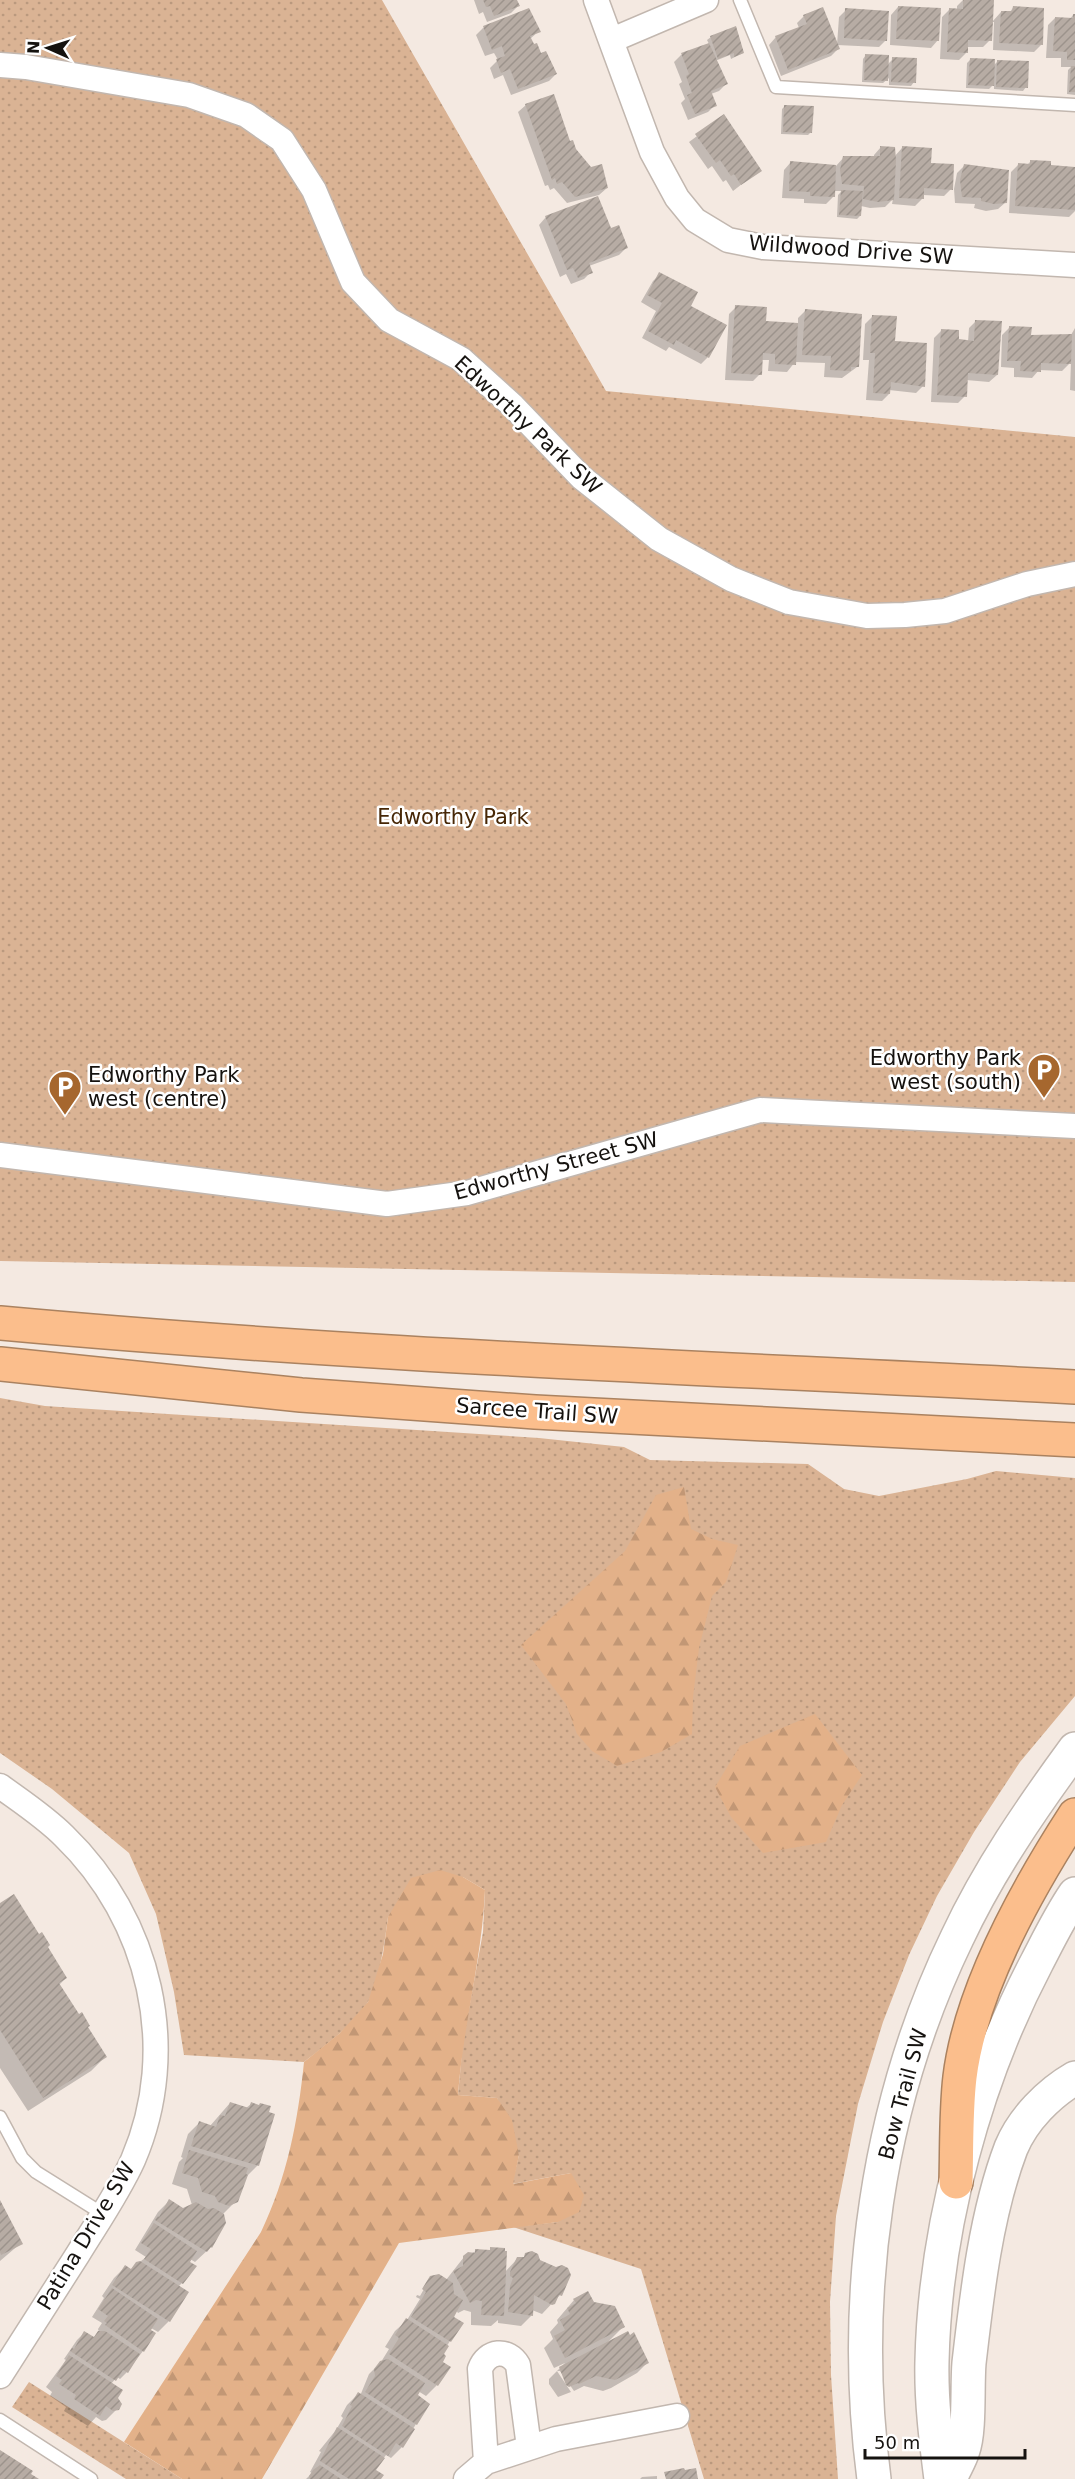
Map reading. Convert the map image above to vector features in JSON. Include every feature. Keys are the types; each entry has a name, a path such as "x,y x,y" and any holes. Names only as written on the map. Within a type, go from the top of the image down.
{"highway":[{"path":"0,1323 145,1336 479,1358 1068,1386"},
{"name":"Sarcee Trail SW","path":"0,1364 212,1387 348,1398 666,1419 1059,1439 1075,1452"},
{"path":"956,2182 960,2076 973,2019 999,1952 1036,1876 1075,1815"}],"main road":[{"name":"Bow Trail SW","path":"874,2479 868,2434 866,2361 868,2273 888,2139 907,2067 928,2004 957,1938 1008,1846 1075,1749"},
{"path":"940,2479 932,2362 938,2282 956,2182 995,2052 1022,1991 1064,1910 1075,1894"},
{"path":"950,2479 964,2448 969,2365 981,2273 996,2199 1012,2146 1034,2111 1075,2078"}],"street":[{"name":"Wildwood Drive SW","path":"596,0 652,152 677,198 695,220 728,240 763,247 1075,265"},
{"path":"612,40 706,0"},
{"name":"Edworthy Park SW","path":"0,65 26,67 189,95 246,115 282,140 314,190 353,282 389,321 461,359 513,406 581,477 659,539 731,579 789,602 867,616 945,611 1027,584 1075,574"},
{"name":"Edworthy Street SW","path":"0,1155 387,1204 466,1193 760,1110 1075,1126"},
{"name":"Patina Drive SW","path":"0,1786 46,1820 85,1857 112,1892 124,1913 146,1974 156,2030 155,2084 143,2134 133,2160 121,2185 0,2376"},
{"path":"486,2462 480,2369 482,2363 491,2355 503,2353 515,2360 518,2365 529,2447"},
{"path":"466,2479 486,2462 529,2447 556,2439 677,2415"}],"lane":[{"path":"740,0 776,87 1075,105"},
{"path":"0,2117 22,2158 36,2172 103,2214"},
{"path":"0,2420 91,2479"}],"green space":[{"name":"Edworthy Park","path":"0,0 382,0 606,391 1075,437 1075,1282 0,1261"},
{"path":"0,1398 45,1406 539,1438 624,1447 650,1460 808,1464 844,1489 879,1496 996,1471 1075,1478 1075,1696 1020,1762 974,1832 937,1896 909,1955 883,2022 858,2104 836,2216 830,2302 831,2375 838,2479 704,2479 641,2269 513,2227 558,2222 571,2173 512,2184 519,2155 497,2098 458,2095 463,2042 483,1932 485,1890 463,1877 388,1917 378,1973 368,2002 347,2027 304,2062 184,2055 174,1992 156,1914 129,1853 52,1789 0,1753"},
{"path":"684,1487 691,1529 712,1539 738,1545 726,1582 712,1596 699,1648 693,1697 692,1734 661,1752 617,1766 592,1751 577,1734 566,1704 521,1645 625,1551 656,1495"},
{"path":"815,1714 862,1775 842,1805 826,1842 763,1853 731,1817 715,1787 740,1746"},
{"path":"440,1870 463,1877 485,1890 458,2095 497,2098 512,2120 519,2155 513,2184 571,2173 584,2195 579,2212 558,2222 399,2243 262,2479 182,2479 124,2442 261,2232 278,2191 290,2149 304,2062 340,2033 368,2002 383,1954 388,1917 411,1878"},
{"path":"29,2382 182,2479 126,2479 12,2407"}],"building":[{"path":"483,0 517,0 520,6 494,16 490,6 486,7"},
{"path":"963,0 994,0 992,41 968,40 968,53 947,52 949,8 963,9"},
{"path":"898,6 941,8 939,41 896,39"},
{"path":"1013,6 1044,8 1043,45 999,43 1001,11 1012,11"},
{"path":"823,7 840,49 788,70 775,36 807,24 803,15"},
{"path":"529,8 541,32 530,36 534,44 537,43 541,53 546,51 557,74 518,89 510,69 501,73 496,59 505,56 502,46 492,50 483,26"},
{"path":"845,8 889,11 887,41 844,38"},
{"path":"1075,14 1075,60 1067,60 1067,52 1053,51 1055,17 1073,18"},
{"path":"736,26 744,53 734,57 734,53 718,59 710,36"},
{"path":"709,43 728,84 711,91 717,106 695,114 687,95 692,93 686,76 689,74 681,53"},
{"path":"865,54 889,55 888,81 864,80"},
{"path":"892,57 917,58 916,83 891,82"},
{"path":"970,58 995,59 994,86 968,85"},
{"path":"997,60 1029,61 1028,88 996,87"},
{"path":"1071,66 1075,66 1075,92 1069,92"},
{"path":"554,94 570,141 573,140 576,149 591,167 602,164 608,188 575,197 562,182 557,184 555,178 552,180 525,104"},
{"path":"784,105 814,106 812,133 783,132"},
{"path":"724,114 762,171 741,185 734,174 731,176 720,160 716,163 695,134"},
{"path":"880,146 895,147 896,160 894,200 878,202 863,199 864,186 842,184 840,170 843,156 880,156"},
{"path":"902,146 932,148 931,163 954,164 953,190 924,188 924,199 899,198"},
{"path":"1030,160 1051,161 1051,165 1075,167 1075,210 1015,206 1018,163 1030,164"},
{"path":"790,161 836,165 835,197 810,196 810,192 789,191"},
{"path":"964,164 1009,170 1007,203 994,204 981,201 981,198 962,197 960,180"},
{"path":"841,190 863,191 861,216 839,215"},
{"path":"598,196 611,228 619,225 628,248 589,263 593,273 578,278 573,268 567,270 545,216"},
{"path":"659,272 698,292 691,306 727,325 709,358 676,340 674,345 648,331 662,303 647,295"},
{"path":"735,305 767,307 766,321 798,323 796,365 775,364 775,354 763,353 762,375 731,373"},
{"path":"805,309 862,314 859,367 851,367 851,371 830,370 831,356 802,355"},
{"path":"872,315 897,316 895,341 927,343 925,387 891,382 890,394 873,393 875,353 870,353"},
{"path":"975,320 1002,321 998,375 968,373 967,397 937,395 941,329 959,330 959,339 974,341"},
{"path":"1009,326 1032,327 1031,335 1072,334 1071,364 1041,363 1041,372 1020,371 1021,361 1007,361"},
{"path":"14,1894 39,1934 42,1932 50,1945 48,1947 67,1978 59,1983 79,2014 82,2012 90,2026 88,2027 107,2057 43,2098 0,2030 0,1903"},
{"path":"230,2102 249,2108 251,2102 259,2105 260,2103 271,2106 269,2112 275,2114 259,2166 191,2146 199,2121 216,2127 220,2115 225,2116"},
{"path":"189,2150 248,2168 246,2174 248,2175 238,2202 229,2206 218,2202 215,2196 202,2192 198,2178 182,2173"},
{"path":"169,2199 183,2208 196,2202 224,2214 226,2223 212,2248 207,2252 155,2220"},
{"path":"0,2200 23,2244 1,2255 0,2252"},
{"path":"154,2223 197,2251 190,2262 197,2266 183,2284 144,2259 151,2249 141,2243"},
{"path":"490,2247 505,2248 507,2251 504,2316 481,2315 482,2301 476,2300 470,2303 453,2271 463,2266 463,2256 468,2252 475,2253 475,2249 490,2250"},
{"path":"532,2251 538,2254 540,2260 556,2267 562,2265 568,2268 571,2275 562,2296 559,2295 555,2304 552,2305 534,2295 533,2316 508,2312 510,2286 513,2278 510,2272 517,2257 524,2257 525,2253"},
{"path":"140,2261 189,2292 170,2322 112,2285 125,2265 131,2269 136,2262"},
{"path":"439,2274 453,2283 454,2294 463,2300 454,2317 464,2323 451,2342 411,2317 426,2292 422,2289 430,2276"},
{"path":"112,2288 158,2319 151,2330 156,2333 144,2352 105,2325 107,2323 104,2321 108,2316 98,2309"},
{"path":"588,2291 594,2302 615,2306 625,2327 565,2358 554,2336 565,2330 560,2320 570,2314 567,2308 576,2303 573,2299"},
{"path":"406,2318 449,2346 444,2354 446,2356 443,2362 451,2367 438,2386 389,2354 399,2338 395,2335"},
{"path":"84,2331 94,2337 98,2331 105,2331 140,2354 128,2373 123,2370 116,2381 70,2351 74,2349"},
{"path":"628,2331 630,2335 634,2332 649,2363 615,2380 596,2376 569,2387 566,2385 559,2367"},
{"path":"69,2355 123,2390 118,2398 122,2404 119,2410 113,2411 106,2406 100,2416 74,2399 76,2395 59,2384 62,2380 56,2376"},
{"path":"388,2359 425,2383 418,2395 430,2404 417,2425 365,2392 375,2376 374,2369 380,2361"},
{"path":"358,2392 415,2429 403,2448 396,2443 388,2456 342,2426"},
{"path":"337,2427 385,2458 376,2470 384,2475 381,2479 349,2479 320,2461"},
{"path":"0,2450 33,2471 31,2474 39,2479 0,2479"},
{"path":"320,2465 341,2479 310,2479 309,2476 313,2470"},
{"path":"684,2468 685,2470 696,2468 698,2479 666,2479 664,2472"}],"place":[{"name":"Edworthy Park west (south)","path":"1044,1099"},
{"name":"Edworthy Park west (centre)","path":"65,1116"}]}
